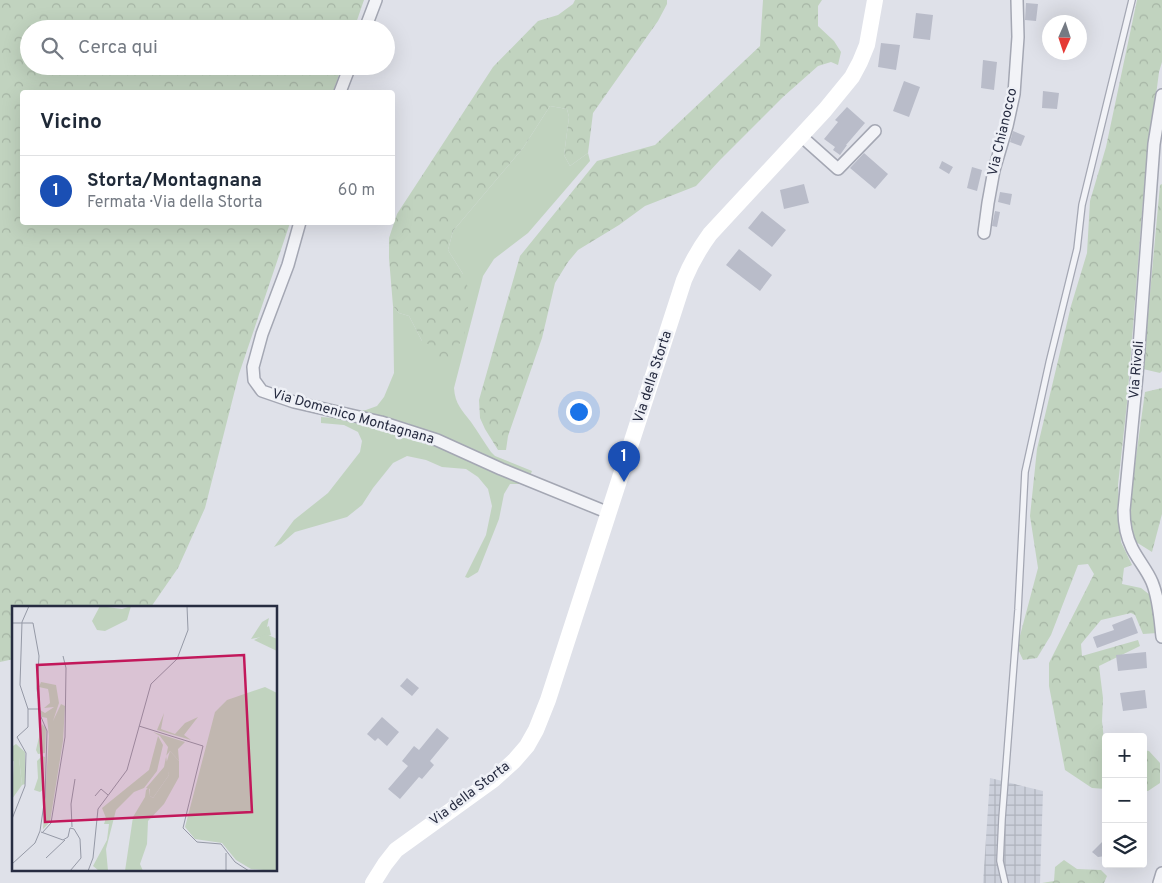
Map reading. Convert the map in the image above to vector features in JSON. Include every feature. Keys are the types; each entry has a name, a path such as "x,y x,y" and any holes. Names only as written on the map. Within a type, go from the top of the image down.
{"main road":[{"name":"Via della Storta","path":"373,883 396,850 493,780 527,746 536,730 548,700 681,289 695,257 710,234 801,136 852,77 867,45 875,0"}],"street":[{"path":"368,20 376,0"},
{"name":"Via Chianocco","path":"984,233 992,179 1014,94 1018,38 1017,0"},
{"path":"341,90 347,75"},
{"name":"Via Rivoli","path":"1162,95 1153,161 1137,374 1124,510 1127,536 1153,584 1162,637"},
{"path":"801,136 838,169 876,131"},
{"name":"Via Domenico Montagnana","path":"299,225 288,265 262,334 253,367 254,380 262,391 294,402 381,422 437,440 501,469 609,513"},
{"path":"1159,883 1162,872"}],"lane":[{"path":"1005,883 1000,861 1002,819 1017,619 1025,472 1077,249 1082,205 1132,0"}],"shaded area":[{"path":"990,778 1043,791 1040,883 983,883"}],"green space":[{"path":"0,0 364,0 357,20 20,20 20,75 339,75 334,90 20,90 20,225 289,225 239,374 205,508 178,568 152,606 12,606 12,659 0,662"},
{"path":"575,0 667,0 667,4 658,21 593,113 588,153 570,166 564,155 569,117 567,109 550,106 523,148 453,231 448,250 463,274 470,293 464,337 447,362 440,366 432,358 430,345 422,341 409,316 399,313 393,306 389,238 393,225 395,225 397,214 493,67 538,21 558,15 573,4"},
{"path":"763,0 822,0 818,6 818,26 834,41 841,52 838,65 831,62 818,66 783,97 696,186 645,206 619,225 578,250 555,283 542,338 508,436 506,450 498,450 480,418 479,400 520,256 597,161 655,145 760,46"},
{"path":"1137,0 1162,0 1162,62 1159,72 1144,188 1127,403 1118,485 1121,542 1132,565 1124,568 1122,584 1141,588 1150,595 1157,633 1143,634 1135,615 1131,613 1101,620 1081,644 1082,656 1138,640 1140,646 1099,666 1103,698 1102,789 1092,788 1065,770 1049,686 1049,663 1094,574 1088,564 1078,565 1051,635 1037,658 1023,660 1017,647 1038,568 1030,516 1037,449 1071,306 1087,253 1090,201 1106,147"},
{"path":"550,106 567,109 569,117 564,155 570,166 588,153 590,161 528,233 494,259 483,276 454,388 460,406 491,452 495,456 532,471 530,476 415,429 408,423 391,422 353,411 366,410 377,406 384,397 394,373 393,306 399,313 409,316 422,341 463,274 448,250 453,231 523,148"},
{"path":"1162,184 1162,371 1160,373 1143,369 1160,185"},
{"path":"1162,388 1162,514 1152,552 1136,542 1130,531 1129,507 1145,392"},
{"path":"321,417 336,418 452,449 523,484 510,484 504,494 499,519 478,572 468,578 465,577 486,535 492,506 488,489 478,477 466,469 442,467 426,460 407,456 393,463 362,505 347,517 295,532 281,544 274,547 294,520 328,493 360,452 362,441 358,432 344,425 321,423"},
{"path":"1147,751 1160,763 1160,783 1148,791"},
{"path":"1064,860 1077,869 1101,870 1107,876 1104,883 1042,883 1054,881 1055,867"}],"building":[{"path":"1026,3 1038,4 1036,21 1025,20"},
{"path":"916,13 933,15 930,40 913,38"},
{"path":"881,43 900,45 896,70 878,67"},
{"path":"983,60 997,62 994,90 981,88"},
{"path":"904,81 920,87 909,117 893,111"},
{"path":"1043,91 1059,93 1057,109 1042,108"},
{"path":"847,107 865,123 840,155 833,150 835,147 824,139 838,122 835,120"},
{"path":"1013,131 1025,136 1021,146 1010,142"},
{"path":"864,153 888,174 875,189 850,168"},
{"path":"942,161 953,167 949,174 939,168"},
{"path":"972,167 982,170 977,191 967,188"},
{"path":"804,184 809,203 784,209 780,190"},
{"path":"1000,192 1012,194 1010,205 998,202"},
{"path":"762,211 786,230 772,247 748,228"},
{"path":"995,211 1000,212 997,227 992,226"},
{"path":"739,249 772,275 760,291 726,265"},
{"path":"1132,617 1138,633 1097,648 1093,637 1114,630 1112,625"},
{"path":"1146,652 1147,668 1118,671 1116,655"},
{"path":"407,678 419,688 412,696 400,686"},
{"path":"1145,690 1147,708 1123,711 1120,693"},
{"path":"382,717 399,732 387,746 378,738 375,741 367,734"},
{"path":"437,728 449,738 430,761 434,765 422,779 419,777 400,799 388,789 408,766 402,761 414,746 419,750"},
{"path":"1102,842 1102,856 1098,857 1092,852"}],"place":[{"name":"Storta/Montagnana","path":"624,482"}]}
